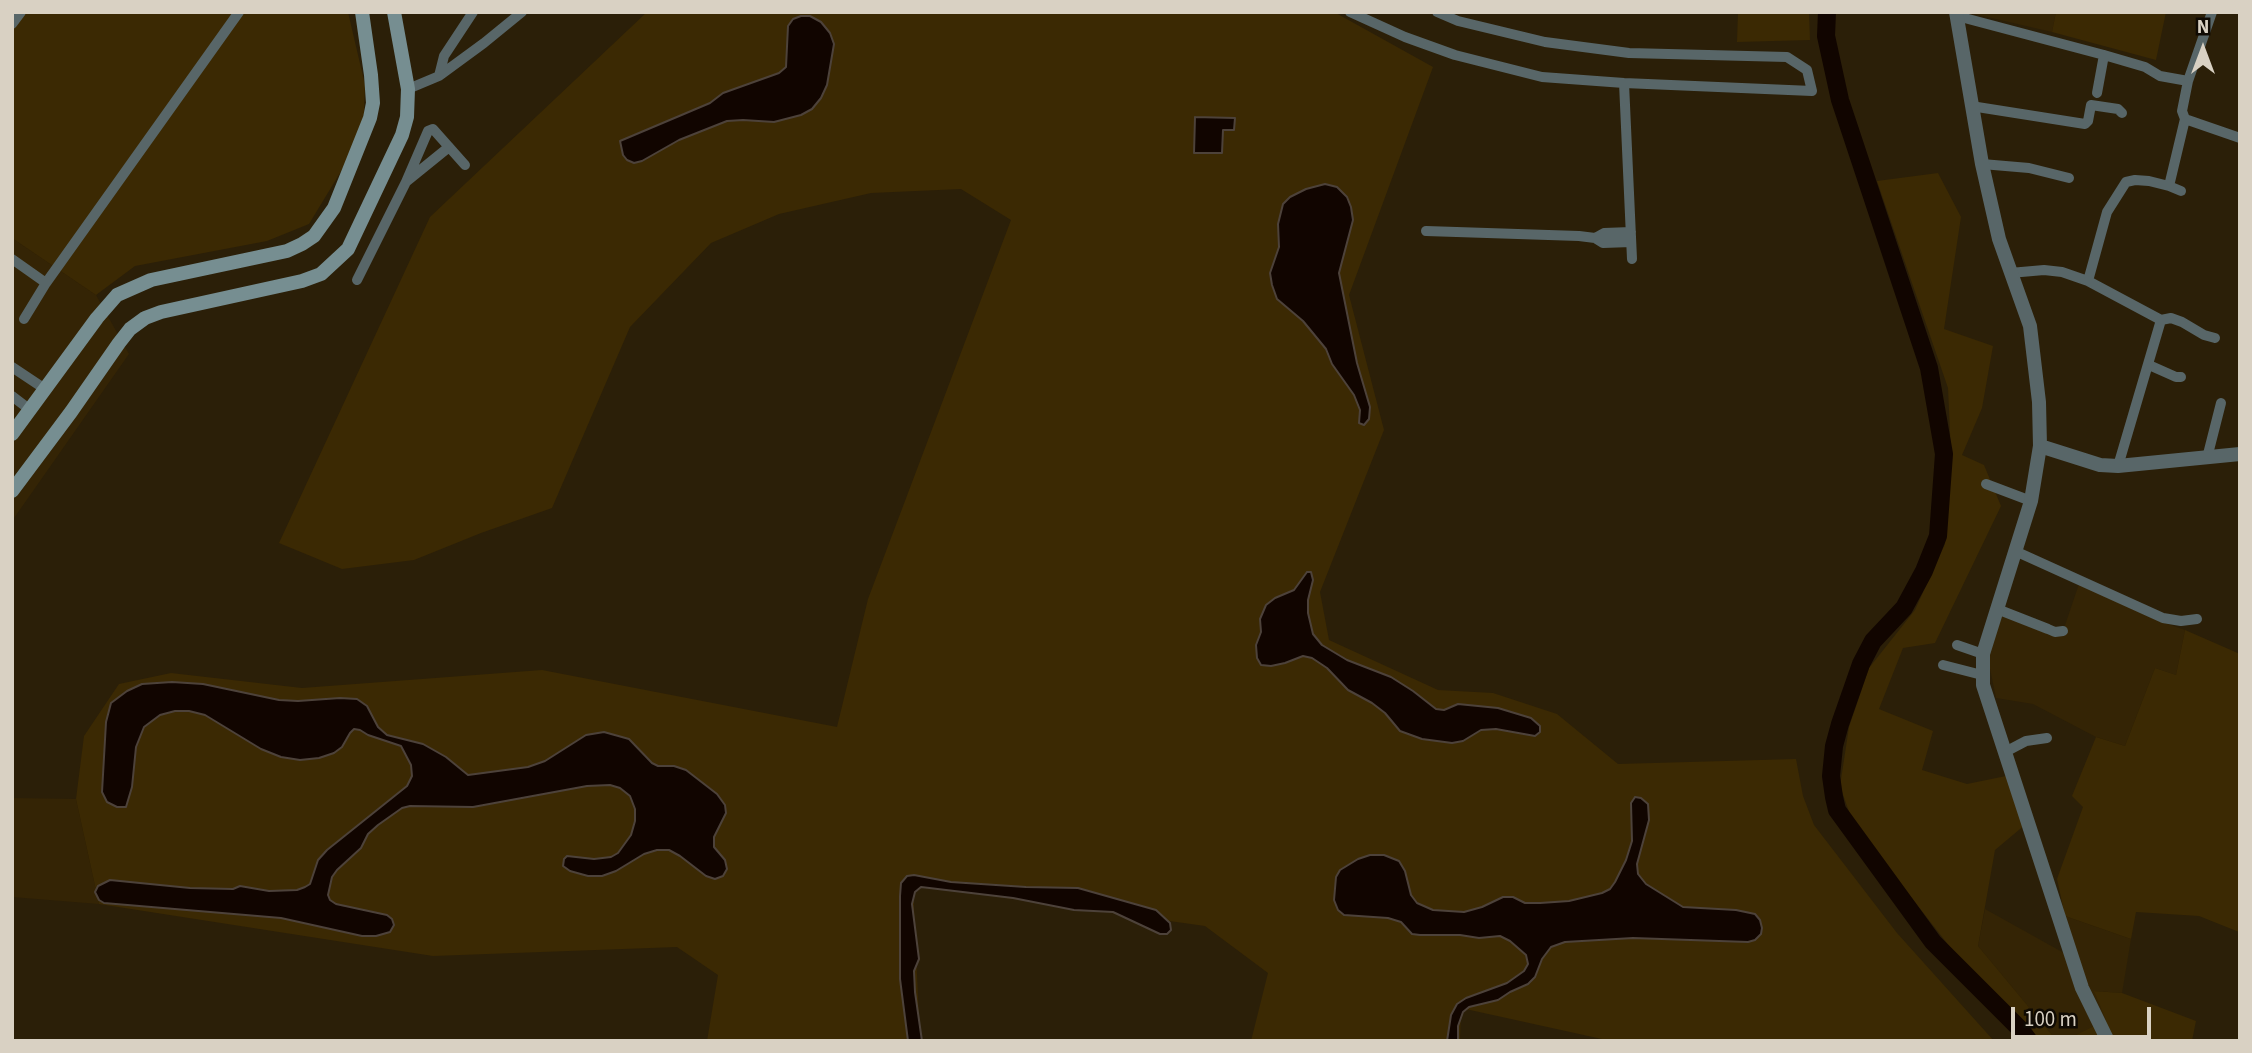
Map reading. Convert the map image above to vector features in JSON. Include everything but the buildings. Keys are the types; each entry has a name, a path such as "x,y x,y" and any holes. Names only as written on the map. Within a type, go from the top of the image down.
{"main road":[{"path":"12,433 117,295 151,280 287,251 314,236 334,208 370,118 373,103 371,75 362,12"},
{"path":"12,491 119,343 130,329 145,318 161,312 302,281 321,274 348,249 407,117 408,89 394,12"}],"street":[{"path":"12,24 20,12"},
{"path":"24,318 46,283 239,12"},
{"path":"439,76 443,60 473,12"},
{"path":"408,89 439,76 522,12"},
{"path":"1355,13 1405,37 1455,55 1542,77 1812,90 1807,70 1787,57 1629,53 1587,48 1545,42 1458,21 1437,12"},
{"path":"2169,186 2185,119 2182,111 2188,81 2212,12"},
{"path":"2108,1041 2082,988 1983,685 1983,654 2031,501 2040,446 2039,402 2030,326 1999,239 1982,164 1956,14 2145,67 2160,76 2188,81"},
{"path":"2097,93 2104,55"},
{"path":"1624,83 1632,259"},
{"path":"1972,106 2085,124 2091,105 2118,109 2122,113"},
{"path":"2185,119 2240,138"},
{"path":"357,280 428,131 433,128 465,165"},
{"path":"401,135 422,143"},
{"path":"405,183 449,147"},
{"path":"1982,164 2029,168 2068,178"},
{"path":"2088,282 2107,212 2126,182 2135,180 2181,191"},
{"path":"1426,231 1595,238 1604,233 1631,237"},
{"path":"12,259 46,283"},
{"path":"2010,273 2044,270 2062,272 2088,282 2161,320 2171,318 2215,338"},
{"path":"2118,466 2161,320"},
{"path":"2149,365 2181,377"},
{"path":"12,367 45,389"},
{"path":"12,396 29,409"},
{"path":"2207,458 2221,404"},
{"path":"2040,446 2100,465 2118,466 2240,454"},
{"path":"1986,484 2031,501"},
{"path":"2015,551 2163,618 2181,621 2197,619"},
{"path":"1997,609 2055,632 2063,631"},
{"path":"1957,645 1983,654"},
{"path":"1943,665 1982,675"},
{"path":"2005,752 2026,741 2048,738"}],"shaded area":[{"path":"12,12 348,12 365,85 363,135 309,224 267,241 135,266 96,295 12,238"},
{"path":"647,12 1334,12 1433,67 1349,295 1384,430 1320,592 1329,640 1438,690 1493,693 1557,714 1618,764 1796,759 1803,796 1814,825 1897,933 1994,1041 1611,1041 1461,1008 1460,1041 1251,1041 1268,973 1205,926 913,885 920,1041 707,1041 718,975 677,947 433,956 99,904 76,799 84,736 119,684 171,673 302,688 542,670 837,727 868,599 1011,220 961,189 871,193 779,214 711,243 630,327 552,508 414,560 342,569 279,543 430,217"},
{"path":"1738,12 1809,12 1810,40 1737,42"},
{"path":"1966,12 2056,12 2052,32"},
{"path":"2056,12 2166,12 2156,60 2052,32"},
{"path":"810,16 821,22 830,33 834,44 827,85 812,109 801,115 774,122 727,121 679,140 642,161 634,163 627,160 620,141 710,103 723,93 779,73 786,67 788,26 793,19"},
{"path":"1195,117 1235,118 1234,130 1223,130 1222,153 1194,153"},
{"path":"1938,173 1961,217 1944,329 1993,346 1982,408 1962,455 1984,465 2001,506 1935,643 1903,648 1879,709 1933,731 1922,770 1967,784 2006,776 2026,824 1995,850 1978,946 2057,1041 2038,1041 2023,1021 1957,956 1853,823 1840,786 1849,727 1869,668 1915,610 1945,544 1951,455 1948,388 1877,181"},
{"path":"1325,184 1337,187 1347,197 1351,207 1353,220 1339,273 1357,363 1370,407 1369,419 1364,425 1359,423 1360,410 1354,395 1332,364 1326,349 1303,321 1277,299 1270,273 1279,247 1278,224 1283,204 1306,189"},
{"path":"12,238 96,295 129,354 12,521"},
{"path":"1307,572 1311,572 1313,580 1308,613 1313,634 1322,645 1347,660 1391,677 1436,709 1444,710 1458,704 1498,708 1531,718 1540,726 1540,732 1535,736 1496,729 1481,730 1463,741 1452,743 1422,739 1400,731 1385,713 1348,690 1327,668 1312,658 1303,656 1271,666 1261,665 1257,658 1256,645 1261,632 1260,619 1266,605 1294,590"},
{"path":"2081,578 2162,622 2185,630 2176,675 2155,668 2125,746 2096,737 2033,704 1996,698 1988,659 2003,611 2062,634"},
{"path":"2185,630 2240,654 2240,929 2239,932 2199,916 2136,912 2131,939 2065,916 2057,879 2083,807 2072,796 2096,737 2125,746 2155,668 2176,675"},
{"path":"142,684 203,684 279,700 357,699 367,706 378,727 387,735 423,744 446,757 468,775 528,767 545,761 586,735 604,732 629,739 652,763 686,770 717,794 725,805 726,813 714,837 714,847 725,860 727,869 723,876 715,879 706,876 669,850 657,850 602,876 588,876 570,871 563,866 567,856 594,859 611,857 618,853 631,835 635,821 635,809 630,796 620,788 610,785 587,786 473,807 410,806 402,808 378,825 368,834 361,848 332,877 328,895 336,904 387,915 392,919 394,925 390,932 376,936 362,936 281,918 104,903 95,892 98,886 110,880 190,888 233,889 240,886 269,891 305,887 310,884 318,860 327,850 407,786 412,776 411,765 401,746 360,730 354,729 342,747 334,753 300,760 281,757 261,749 205,715 175,711 160,715 144,727 136,747 132,787 126,807 117,807 107,802 102,792 106,722 111,703"},
{"path":"1635,797 1648,804 1649,820 1637,864 1638,874 1646,884 1683,907 1736,910 1755,914 1762,928 1761,934 1755,940 1748,942 1633,938 1565,942 1551,947 1542,959 1535,977 1528,984 1498,1000 1469,1007 1463,1012 1458,1026 1458,1041 1447,1041 1451,1015 1457,1004 1507,983 1524,971 1528,964 1526,955 1500,936 1479,938 1412,934 1401,922 1388,918 1344,915 1338,910 1334,900 1336,877 1340,870 1370,855 1384,855 1399,861 1405,871 1411,895 1417,903 1433,910 1464,912 1503,897 1513,897 1525,903 1540,903 1569,901 1602,893 1610,889 1626,860 1632,841 1631,803"},
{"path":"12,798 76,799 99,904 12,897"},
{"path":"907,876 951,882 1078,888 1156,910 1170,923 1171,930 1167,934 1160,934 1113,912 1074,910 1013,898 921,887 915,892 912,904 919,959 914,971 915,992 922,1041 908,1041 900,979 900,896 901,883"},
{"path":"1985,909 2064,953 2065,916 2131,939 2122,993 2095,991 2107,1020 2064,1041 2057,1041 1978,946"},
{"path":"2094,991 2122,993 2196,1021 2192,1041 2064,1041 2106,1020"}],"waterway":[{"path":"1827,12 1826,36 1840,100 1929,368 1944,454 1938,536 1924,571 1904,608 1873,641 1861,664 1834,746 1831,776 1834,797 1837,810 1933,942 2029,1041"}]}
